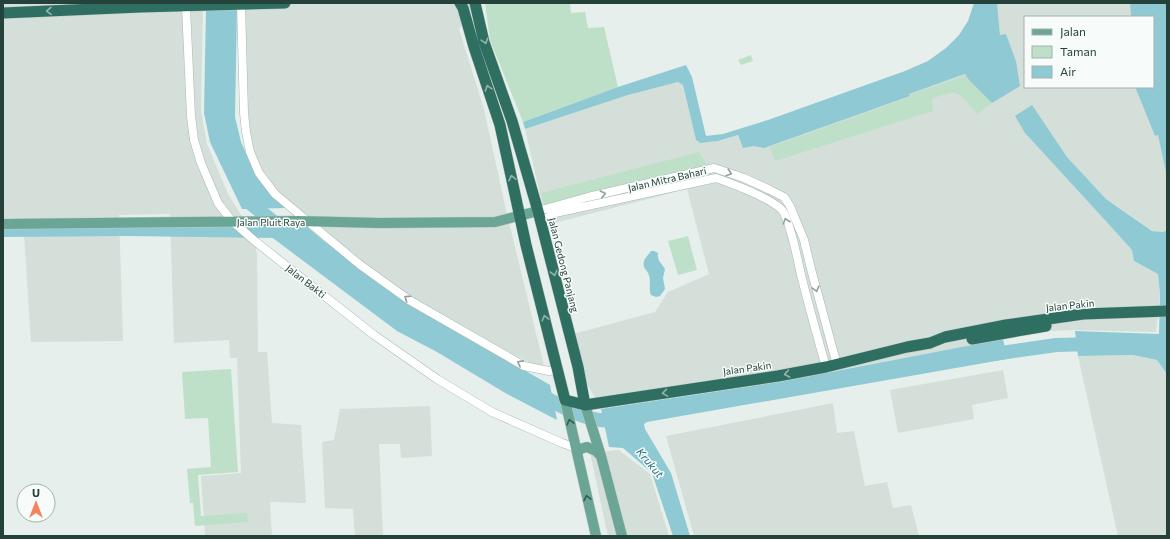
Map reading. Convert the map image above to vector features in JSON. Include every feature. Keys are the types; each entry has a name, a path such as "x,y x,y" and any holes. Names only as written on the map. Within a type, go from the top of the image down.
{"highway":[{"path":"3,13 285,3"},
{"path":"460,3 464,8 474,47 500,125 520,217 566,402"},
{"name":"Jalan Gedong Panjang","path":"475,3 484,42 512,121 543,227 588,410"},
{"name":"Jalan Pakin","path":"566,402 588,410 837,365 907,347 930,343 946,343 1066,323 1163,314"}],"main road":[{"name":"Jalan Pluit Raya","path":"3,224 232,222 244,226 298,221 380,223 495,222 520,217 538,211"},
{"path":"566,402 596,536"},
{"name":"Jalan Gedong Panjang","path":"588,410 622,536"},
{"path":"576,446 580,449 587,447 600,451"}],"street":[{"path":"240,5 246,132 250,152 259,173 275,194 331,239 359,264 416,304 524,366 548,371 558,370"},
{"path":"189,7 191,116 194,140 201,163 218,203 232,222"},
{"name":"Jalan Mitra Bahari","path":"543,227 545,221 551,215 589,201 714,168 744,178 768,189 784,197 790,206 804,240 837,365"},
{"name":"Jalan Mitra Bahari","path":"538,211 716,178 734,184 777,206 783,212 793,241 826,367"},
{"name":"Jalan Bakti","path":"244,226 256,242 374,335 436,379 492,412 562,443 576,446"},
{"path":"793,241 804,240"},
{"path":"800,271 811,269"}],"shaded area":[{"path":"3,3 203,3 201,111 207,144 228,194 251,227 257,254 258,352 267,352 272,423 301,425 306,503 270,502 272,536 205,536 201,476 241,473 237,358 230,358 229,340 174,343 170,214 119,215 123,341 31,342 23,219 3,218"},
{"path":"238,3 478,3 459,29 484,109 506,210 545,370 410,303 312,228 257,169 240,118"},
{"path":"997,3 1130,3 1131,16 1024,16 1024,88 1136,88 1155,136 1158,135 1167,177 1167,230 1163,232 1153,231 1106,199 1067,157 1032,106 1025,133 1132,250 1134,261 1158,274 1160,293 1156,332 1075,330 1046,331 782,381 601,408 581,373 573,334 655,312 668,292 709,274 687,189 547,225 525,129 628,95 678,82 683,84 696,140 698,142 718,141 738,135 743,148 754,146 966,74 969,80 1016,61 1006,34 1000,36"},
{"path":"1133,355 1157,360 1167,374 1167,536 1118,536 1078,356"},
{"path":"1003,370 1008,398 972,405 974,419 898,433 890,390"},
{"path":"833,403 837,433 854,431 865,486 887,482 893,508 911,505 919,536 694,536 666,436"},
{"path":"430,406 432,456 401,458 400,444 379,444 383,536 355,536 353,509 325,508 322,442 334,440 340,409"},
{"path":"619,450 650,474 669,536 608,536 590,453"}],"green space":[{"path":"485,3 570,3 571,13 585,12 588,28 604,27 618,87 523,122 490,40"},
{"path":"751,55 753,61 741,65 738,60"},
{"path":"966,75 969,80 992,103 977,114 958,94 948,94 932,99 933,111 775,161 770,147 910,97 909,95"},
{"path":"699,152 708,166 707,171 546,212 541,193"},
{"path":"688,236 697,270 678,275 668,241"},
{"path":"231,369 238,472 198,475 201,516 247,513 248,522 195,526 193,503 190,503 187,469 211,467 208,418 185,419 182,372"}],"water":[{"path":"974,3 997,3 1000,35 1006,34 1016,61 1020,86 992,103 965,74 909,94 910,96 764,148 754,146 743,148 738,135 718,141 700,143 696,140 683,85 678,82 628,95 525,129 523,122 618,87 686,65 692,77 706,136 723,134 768,120 905,71 928,61 946,48 959,35 968,21"},
{"path":"1130,3 1167,3 1167,177 1158,135 1155,136 1136,89 1154,88 1154,16 1131,16"},
{"path":"237,7 235,117 241,142 249,160 260,179 285,208 242,209 210,142 204,113 206,9"},
{"path":"1032,105 1067,157 1106,199 1152,231 1163,232 1167,230 1167,374 1157,360 1133,355 1078,356 1075,331 1159,334 1160,293 1158,274 1134,261 1132,250 1025,133 1015,116"},
{"path":"306,226 408,303 550,385 557,420 507,394 437,352 397,331 258,227"},
{"path":"651,251 658,253 659,260 665,269 663,278 665,289 660,296 656,297 651,295 649,276 644,268 645,260"},
{"name":"Krukut","path":"1003,339 1007,359 647,422 644,424 645,429 671,473 690,536 673,536 652,473 623,448 609,447 601,409 779,382"}],"waterway":[{"path":"246,195 250,203 281,228"},
{"path":"3,230 127,229 282,231"},
{"path":"987,355 1056,345 1095,344"},
{"path":"537,393 588,418 599,420 621,419"}]}
